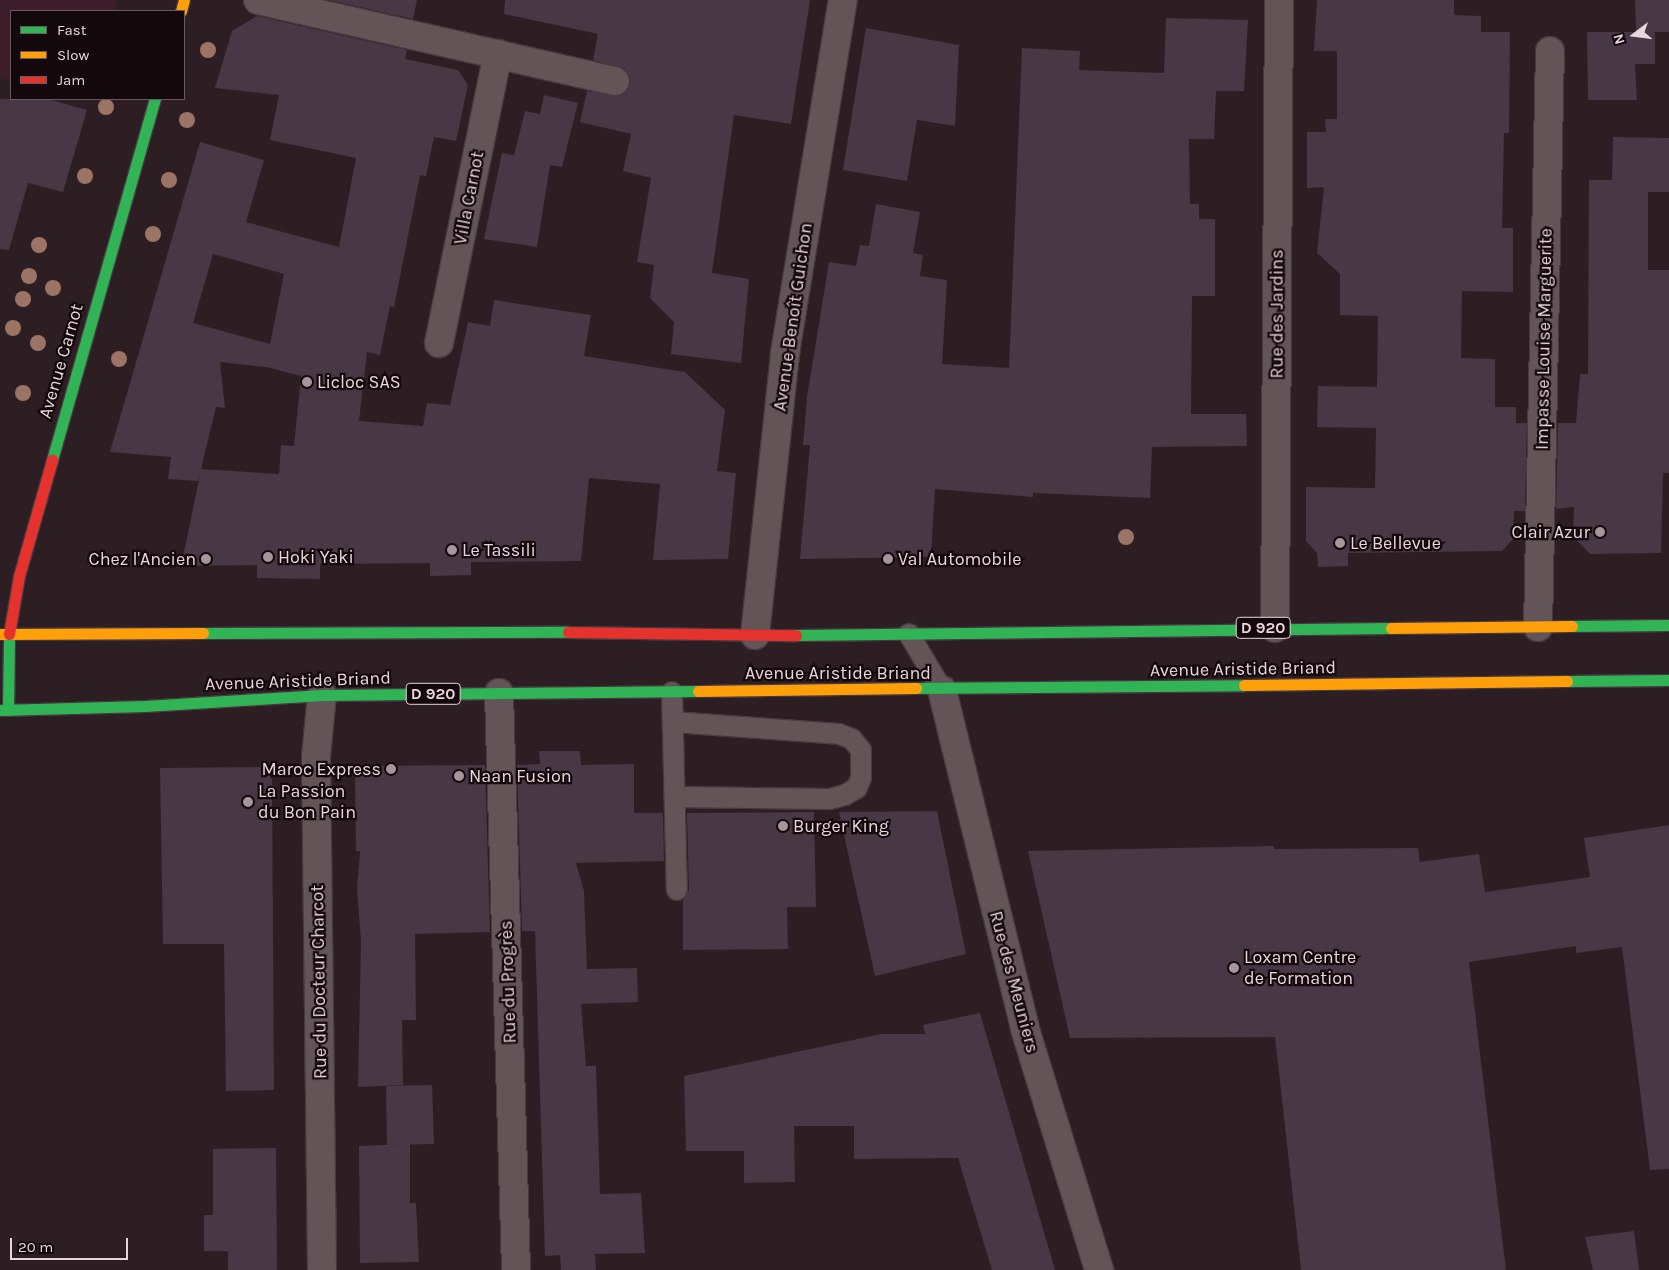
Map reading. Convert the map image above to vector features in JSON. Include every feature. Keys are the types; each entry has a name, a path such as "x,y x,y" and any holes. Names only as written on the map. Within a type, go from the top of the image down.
{"main road":[{"name":"Avenue Carnot","path":"5,634 19,576 155,100"},
{"name":"D 920","path":"5,634 557,632 755,635 1275,628 1669,626"},
{"name":"Avenue Aristide Briand","path":"5,634 4,710 145,706 322,695 942,690 1669,680"}],"street":[{"path":"258,0 615,81"},
{"name":"Avenue Benoît Guichon","path":"755,635 785,353 843,0"},
{"name":"Rue des Jardins","path":"1275,628 1279,0"},
{"name":"Impasse Louise Marguerite","path":"1538,627 1550,51"},
{"name":"Villa Carnot","path":"439,343 498,54"},
{"name":"Rue des Meuniers","path":"942,690 1026,1029 1099,1270"},
{"name":"Rue du Progrès","path":"499,693 516,1270"},
{"name":"Rue du Docteur Charcot","path":"322,695 316,756 322,1270"}],"lane":[{"path":"909,634 942,690"},
{"path":"672,692 677,890"},
{"path":"673,722 839,734 852,739 861,750 861,778 857,788 830,799 675,797"}],"shaded area":[{"path":"0,0 117,0 114,10 10,10 10,81 0,78"}],"building":[{"path":"329,0 417,0 413,19"},
{"path":"505,0 810,0 791,124 734,115 712,273 749,279 741,363 671,354 674,322 650,298 654,265 637,262 651,178 623,171 631,134 580,122 587,91 620,96 630,84 626,70 593,60 598,34 504,14"},
{"path":"1317,0 1454,0 1454,15 1481,16 1481,32 1510,32 1509,133 1504,133 1502,228 1513,228 1513,292 1462,291 1461,358 1495,359 1495,407 1516,407 1516,423 1527,423 1525,511 1514,511 1513,539 1502,551 1348,553 1348,566 1318,567 1317,553 1306,541 1306,487 1375,488 1376,428 1317,427 1318,386 1377,387 1378,316 1340,315 1340,274 1317,253 1324,187 1307,188 1307,132 1326,132 1325,119 1337,119 1337,51 1314,51"},
{"path":"1635,0 1669,0 1669,32 1636,32"},
{"path":"257,16 407,50 405,59 458,70 468,85 456,141 434,137 426,176 420,175 394,307 390,306 380,355 367,352 359,421 423,426 427,403 450,405 468,322 490,326 494,300 591,315 584,356 685,372 725,410 717,471 736,473 728,559 653,560 660,484 589,478 581,561 471,562 471,575 430,576 430,563 320,564 320,579 257,578 257,565 181,566 200,475 198,481 168,479 171,457 110,452 200,142 264,160 246,222 339,247 356,158 270,140 279,95 215,88 232,31","holes":["213,254 284,274 270,344 193,323","220,362 266,367 301,376 294,446 281,445 279,474 201,469 216,407 225,408"]},
{"path":"1166,18 1248,20 1244,91 1216,91 1214,139 1189,139 1190,204 1199,204 1199,219 1215,219 1215,296 1192,296 1191,414 1246,414 1247,446 1152,447 1150,498 1033,493 1033,497 935,489 931,557 800,559 810,445 803,445 807,397 829,262 856,266 860,245 869,246 876,204 920,212 913,253 923,255 920,276 947,280 942,364 1009,368 1022,48 1080,51 1079,70 1164,73"},
{"path":"866,28 959,45 955,126 917,120 907,181 843,170"},
{"path":"1587,32 1655,32 1655,64 1635,64 1637,100 1588,100"},
{"path":"544,95 578,103 562,167 550,165 537,247 484,239 502,153 514,155 525,111 540,114"},
{"path":"0,99 52,100 87,110 63,192 28,183 9,250 0,249"},
{"path":"1613,137 1669,138 1669,192 1648,192 1648,270 1669,270 1669,473 1663,473 1661,553 1590,554 1573,536 1574,507 1556,509 1558,423 1576,423 1580,374 1588,374 1589,180 1612,180"},
{"path":"539,751 580,751 581,765 634,764 634,813 663,813 664,861 576,863 584,891 587,969 637,968 638,1002 581,1004 586,1066 596,1066 600,1194 641,1193 645,1253 595,1254 596,1270 561,1270 560,1255 545,1256 535,931 522,931 517,765 540,764"},
{"path":"485,765 490,932 415,934 416,1020 402,1020 403,1085 358,1087 361,940 357,889 360,851 356,851 355,778 365,766"},
{"path":"260,767 272,779 274,1090 226,1091 224,944 163,944 160,768"},
{"path":"937,811 966,954 875,976 839,812"},
{"path":"814,812 816,907 787,907 788,949 683,950 683,900 689,890 687,813"},
{"path":"1669,825 1669,1169 1650,1170 1622,947 1576,953 1576,946 1469,962 1506,1270 1301,1270 1275,1037 1070,1038 1028,851 1274,846 1274,849 1418,848 1420,862 1479,854 1485,892 1590,877 1584,838"},
{"path":"980,1013 1055,1270 992,1270 958,1158 854,1159 854,1126 794,1126 795,1182 744,1183 744,1151 686,1151 684,1076 881,1034 925,1034 923,1025"},
{"path":"432,1085 434,1144 387,1145 386,1086"},
{"path":"410,1144 410,1203 416,1203 419,1262 360,1263 359,1146"},
{"path":"276,1148 277,1270 228,1270 228,1251 204,1251 204,1215 213,1215 213,1149"},
{"path":"1634,1231 1639,1270 1593,1270 1585,1237"}],"traffic: fast":[{"path":"52,460 155,100"},
{"path":"1572,626 1669,625"},
{"path":"796,635 1391,628"},
{"path":"203,633 568,632"},
{"path":"8,710 9,634"},
{"path":"1567,681 1669,680"},
{"path":"916,688 1244,685"},
{"path":"0,710 145,706 322,695 698,691"}],"traffic: slow":[{"path":"181,10 184,0"},
{"path":"1391,628 1572,626"},
{"path":"0,634 203,633"},
{"path":"1244,685 1567,681"},
{"path":"698,691 916,688"}],"traffic: jam":[{"path":"9,634 19,576 52,460"},
{"path":"568,632 796,635"}],"place":[{"name":"Licloc SAS","path":"307,382"},
{"name":"Clair Azur","path":"1600,532"},
{"name":"Le Bellevue","path":"1340,543"},
{"name":"Le Tassili","path":"452,550"},
{"name":"Hoki Yaki","path":"268,557"},
{"name":"Chez l'Ancien","path":"206,559"},
{"name":"Val Automobile","path":"888,559"},
{"name":"Maroc Express","path":"391,769"},
{"name":"Naan Fusion","path":"459,776"},
{"name":"La Passion du Bon Pain","path":"248,802"},
{"name":"Burger King","path":"783,826"},
{"name":"Loxam Centre de Formation","path":"1234,968"}]}
